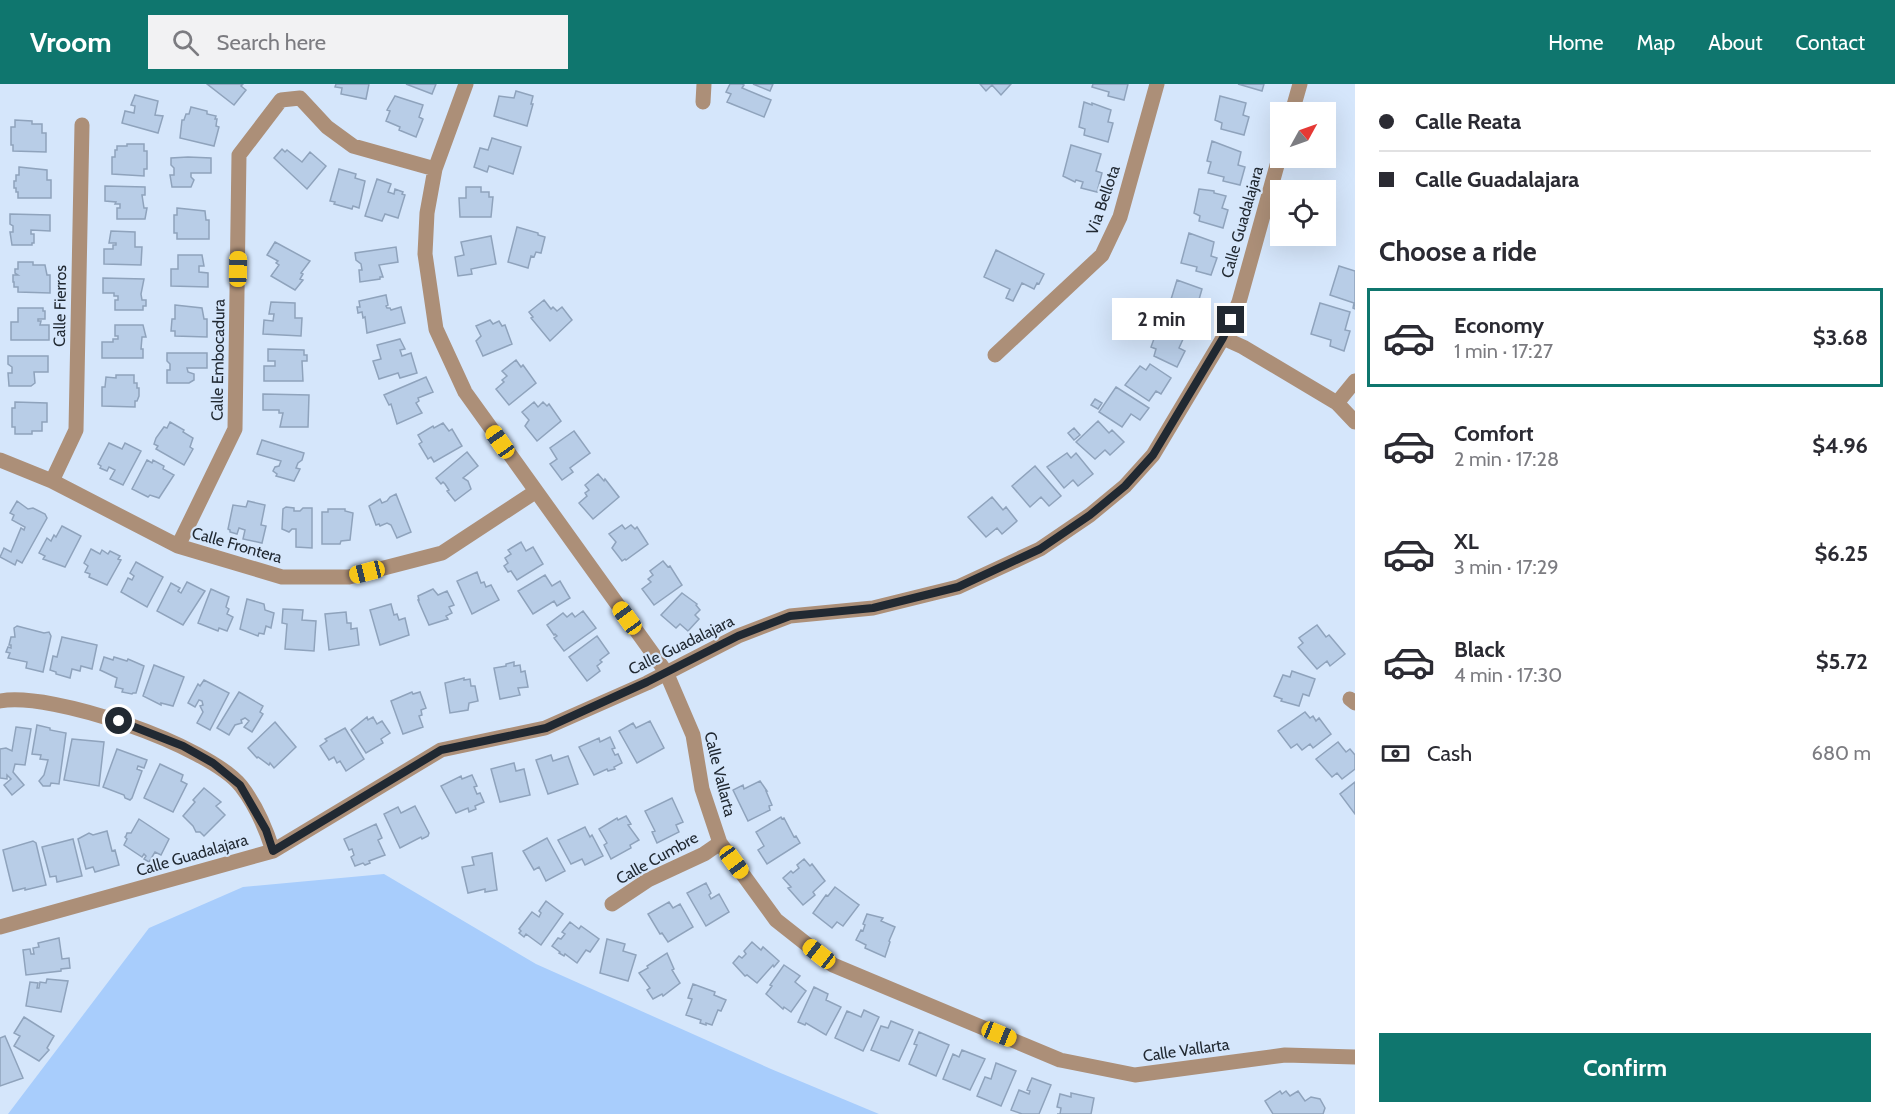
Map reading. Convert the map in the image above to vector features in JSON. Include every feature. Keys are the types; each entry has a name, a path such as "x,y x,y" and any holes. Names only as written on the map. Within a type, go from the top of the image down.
{"street":[{"name":"Calle Vallarta","path":"466,84 435,169 427,213 424,254 436,329 465,392 666,672 693,735 702,789 720,843 776,920 834,965 1060,1060 1135,1075 1285,1055 1355,1057"},
{"path":"703,102 704,84"},
{"name":"Via Bellota","path":"995,355 1102,255 1120,217 1157,84"},
{"path":"1295,102 1300,84"},
{"name":"Calle Embocadura","path":"178,546 235,429 239,155 281,99 300,98 327,127 353,146 435,169"},
{"name":"Calle Fierros","path":"52,481 76,430 82,125"},
{"name":"Calle Guadalajara","path":"0,927 273,851 441,750 546,728 738,636 790,616 873,608 958,587 1040,549 1090,515 1125,486 1153,455 1223,338 1239,302 1276,168"},
{"path":"1223,338 1243,347 1337,403 1355,422"},
{"path":"1337,403 1355,381"},
{"name":"Calle Frontera","path":"0,460 52,481 178,546 282,577 349,577 442,553 536,492"},
{"path":"0,701 31,701 66,706 119,721 193,752 213,763 240,785 266,830 273,851"},
{"name":"Calle Cumbre","path":"612,904 648,880 704,854 720,843"}],"shaded area":[{"path":"384,874 536,964 771,1069 879,1114 8,1114 149,928 243,887"}],"building":[{"path":"207,84 243,84 241,86 246,90 234,105"},
{"path":"336,84 369,84 366,99 341,94 342,88 335,87"},
{"path":"406,84 436,84 432,94"},
{"path":"730,84 742,84 744,85 742,88 771,100 764,117 727,102 731,94 726,92"},
{"path":"753,84 773,84 770,91"},
{"path":"980,84 1011,84 1001,95 992,85 986,91"},
{"path":"1093,84 1128,84 1124,100 1108,96 1109,92 1092,87"},
{"path":"1238,84 1264,84 1262,91"},
{"path":"516,91 533,96 527,126 494,116 499,96 514,98"},
{"path":"135,95 158,101 155,115 163,116 158,133 122,123 125,111 134,113 135,106 131,105"},
{"path":"395,96 423,105 419,117 423,119 416,137 399,130 400,127 386,121 390,111 387,110"},
{"path":"1220,96 1246,103 1243,115 1249,117 1244,135 1221,129 1222,123 1215,120"},
{"path":"1084,102 1111,110 1108,122 1113,123 1108,142 1084,135 1085,129 1079,127"},
{"path":"191,107 216,116 216,126 219,127 214,146 180,138 182,120 186,114 189,114"},
{"path":"15,120 42,124 42,133 46,133 46,152 13,151 11,127 15,127"},
{"path":"492,138 521,147 513,174 489,166 487,172 474,167 480,148 488,150"},
{"path":"1212,141 1241,152 1238,165 1245,167 1240,185 1223,181 1224,177 1208,173 1211,162 1207,161"},
{"path":"127,144 144,144 144,151 147,151 147,169 144,169 144,176 112,174 112,157 115,157 117,146 127,146"},
{"path":"1071,145 1101,154 1096,171 1102,173 1097,192 1081,188 1083,182 1076,180 1075,182 1063,176"},
{"path":"282,149 285,152 287,150 302,162 310,152 326,166 307,189 274,158"},
{"path":"171,158 211,158 211,173 191,173 194,180 191,187 172,187 170,175 174,175 174,168 171,165"},
{"path":"19,167 47,170 47,180 51,180 51,198 18,198 14,181 16,181 16,175 19,175"},
{"path":"339,169 356,174 355,178 365,181 359,208 353,206 352,209 330,201"},
{"path":"377,179 391,184 388,192 394,194 395,189 405,195 398,218 385,214 382,221 365,216"},
{"path":"105,186 145,187 145,195 142,195 144,208 147,208 145,219 117,219 117,208 120,208 120,204 105,201"},
{"path":"466,187 481,187 481,192 489,192 489,197 493,197 491,217 460,217 459,198 466,198"},
{"path":"1199,189 1214,191 1214,193 1226,196 1222,208 1228,210 1223,228 1199,221 1200,216 1194,213"},
{"path":"177,208 205,211 206,220 209,220 209,239 177,239 177,233 174,233 174,215 177,215"},
{"path":"10,214 50,215 50,231 31,230 31,234 34,234 32,245 12,245 10,232 13,232 13,226 10,224"},
{"path":"517,227 545,237 541,253 536,252 534,257 531,256 528,268 508,262"},
{"path":"111,231 135,232 135,247 142,247 141,265 104,264 104,249 113,249 113,245 116,245 116,243 109,243"},
{"path":"1189,233 1214,242 1211,256 1217,258 1211,275 1196,271 1197,267 1181,263"},
{"path":"491,236 496,264 471,269 472,274 458,276 455,257 464,255 461,242"},
{"path":"275,242 310,261 301,273 303,274 300,279 303,280 295,290 271,276 279,265 276,263 278,261 267,255"},
{"path":"396,247 398,262 379,265 383,277 360,282 361,264 356,260 355,253"},
{"path":"996,250 1044,274 1039,284 1037,283 1034,289 1022,283 1013,301 1006,298 1010,289 984,277"},
{"path":"178,255 202,255 204,266 199,266 199,272 208,273 208,287 171,286 171,269 178,269"},
{"path":"18,262 45,265 47,275 50,275 50,293 18,292 18,287 14,287 13,275 18,275 15,269 18,269"},
{"path":"1339,266 1355,271 1355,309 1353,308 1354,303 1330,295"},
{"path":"103,278 144,279 141,294 142,300 146,300 146,306 143,306 143,310 115,310 115,300 118,300 118,296 114,296 114,293 103,293"},
{"path":"1177,280 1202,289 1198,303 1204,305 1198,324 1182,318 1184,314 1168,309"},
{"path":"386,295 387,308 391,310 401,307 405,323 367,333 365,317 363,318 362,312 358,313 359,301"},
{"path":"544,300 551,309 553,307 557,311 562,307 572,320 550,341 531,318 533,317 529,312"},
{"path":"271,302 295,303 295,318 302,318 301,336 263,334 264,320 273,321 274,314 269,314"},
{"path":"1320,303 1350,312 1345,330 1350,331 1344,351 1330,346 1331,340 1311,334"},
{"path":"175,305 202,308 204,319 207,319 207,337 175,336 175,331 171,331 172,319 175,319"},
{"path":"18,308 43,308 45,319 38,319 38,321 41,321 40,325 49,325 49,340 11,340 11,322 18,322"},
{"path":"490,320 493,324 499,321 502,326 505,325 512,344 483,356 476,341 481,336 476,326"},
{"path":"115,325 143,325 146,337 142,337 143,358 102,358 102,342 113,342 113,339 118,339 118,336 115,336"},
{"path":"1159,325 1184,337 1179,348 1185,351 1177,367 1154,356 1156,349 1151,347"},
{"path":"400,339 405,349 400,350 402,356 411,353 417,373 400,378 398,373 379,379 373,361 381,359 377,345"},
{"path":"268,349 304,350 307,361 302,361 303,381 264,381 264,366 275,366 275,361 268,361"},
{"path":"167,353 207,353 207,368 187,368 188,372 194,374 194,380 189,383 167,383 167,370 170,370 170,364 167,361"},
{"path":"8,356 48,356 48,372 34,372 35,383 31,386 9,386 8,373 12,373 12,367 8,364"},
{"path":"516,360 521,367 523,365 536,383 509,405 496,389 507,376 502,371"},
{"path":"1150,364 1171,378 1161,394 1156,391 1149,401 1125,385 1140,366 1146,370"},
{"path":"116,375 134,375 134,383 137,383 137,388 139,388 135,407 102,406 102,387 105,387 106,377 116,378"},
{"path":"426,377 433,392 418,398 419,401 416,403 422,413 397,424 391,404 389,405 384,395"},
{"path":"1116,387 1149,408 1140,420 1131,414 1122,427 1099,412"},
{"path":"263,394 309,395 308,427 280,427 283,413 279,413 279,410 263,410"},
{"path":"1095,399 1102,403 1098,409 1091,405"},
{"path":"15,402 47,403 47,422 42,422 42,431 32,431 32,434 15,434 15,427 12,427 12,408 15,408"},
{"path":"534,402 538,407 543,402 547,406 549,404 561,421 537,441 525,426 529,420 522,412"},
{"path":"1098,421 1109,433 1112,430 1124,442 1110,455 1105,450 1095,459 1076,442"},
{"path":"170,422 193,438 190,447 193,449 184,465 156,449 158,446 154,444 164,427 167,428"},
{"path":"443,423 449,431 452,429 462,446 434,462 431,457 428,459 419,444 422,442 418,435"},
{"path":"1074,428 1080,435 1074,440 1068,433"},
{"path":"574,431 590,453 570,468 573,472 562,480 550,464 557,459 550,448"},
{"path":"262,440 304,453 296,468 300,469 294,481 276,476 277,474 273,471 281,461 257,454"},
{"path":"109,443 122,449 125,443 141,451 123,485 110,479 115,470 109,467 107,471 100,468 98,464"},
{"path":"467,452 478,466 463,478 468,481 471,489 455,501 447,491 449,490 445,484 443,482 441,484 436,478"},
{"path":"1067,453 1071,458 1076,453 1093,474 1078,486 1073,480 1064,488 1047,467"},
{"path":"147,460 152,463 153,460 164,466 163,469 174,475 159,498 150,495 148,497 132,489"},
{"path":"1035,466 1061,496 1049,506 1041,497 1030,507 1012,486"},
{"path":"598,474 619,497 593,519 579,503 587,496 585,493 589,490 585,485"},
{"path":"396,494 411,532 397,538 391,525 387,523 376,525 369,506 380,499 382,503 387,501"},
{"path":"992,497 1003,510 1006,507 1017,521 1002,534 997,528 986,537 968,517"},
{"path":"17,501 28,509 33,508 45,514 47,518 22,563 17,560 15,565 0,557 4,548 11,552 21,528 24,530 25,527 12,520 14,515 10,513"},
{"path":"248,501 265,505 261,525 266,526 262,543 243,539 245,530 239,528 237,534 228,529 233,505 246,507"},
{"path":"294,508 294,511 312,508 312,548 296,547 296,529 289,532 282,529 283,509"},
{"path":"328,509 345,509 353,513 350,540 341,541 340,544 322,544 322,512 328,512"},
{"path":"622,525 625,529 631,525 635,529 637,527 648,544 622,561 612,548 616,542 609,534"},
{"path":"62,526 81,536 65,567 43,559 45,556 39,553 47,538 51,541 54,535 56,537"},
{"path":"521,542 526,551 533,547 543,564 517,580 504,566 508,563 505,558 511,554 508,550"},
{"path":"91,549 100,554 102,550 108,554 110,551 120,556 118,559 121,560 107,585 89,577 90,574 85,572 88,566 84,563"},
{"path":"663,561 668,567 670,566 682,585 654,605 642,589 651,582 648,579 653,575 650,571"},
{"path":"136,562 163,577 147,607 121,592 128,578 132,580 134,576 130,573"},
{"path":"477,572 481,583 484,582 486,587 491,585 499,600 472,614 457,581"},
{"path":"545,575 552,586 560,581 570,598 557,606 554,601 533,614 518,591"},
{"path":"187,582 205,591 183,625 157,611 171,583 180,588 178,591 181,593"},
{"path":"211,589 229,597 226,607 229,609 227,614 233,617 227,631 219,628 218,631 198,623"},
{"path":"433,589 438,595 447,591 454,605 449,607 452,613 446,616 448,619 429,625 418,596"},
{"path":"682,593 697,604 700,610 695,615 699,619 688,631 680,624 676,628 661,615"},
{"path":"247,599 264,604 265,610 274,613 271,628 266,626 264,634 259,633 258,636 240,629"},
{"path":"391,604 394,615 397,614 399,620 405,618 409,635 380,645 370,610"},
{"path":"283,609 303,610 302,620 316,621 314,651 285,649 287,624 282,623"},
{"path":"583,611 596,628 564,651 554,638 557,636 547,625 563,613 567,617 572,613 575,617"},
{"path":"346,612 347,623 351,623 351,629 357,628 359,645 329,650 325,614"},
{"path":"1317,625 1326,637 1329,635 1345,654 1330,666 1327,661 1317,669 1298,647 1303,643 1299,638"},
{"path":"17,626 44,633 49,632 51,636 43,672 26,668 27,662 8,658 10,653 6,652 8,647 11,648 9,645 11,637 15,637 14,628"},
{"path":"597,636 609,653 600,660 602,662 597,666 600,671 587,681 569,657"},
{"path":"62,637 97,645 92,669 81,666 80,671 72,669 70,678 50,670 53,656 57,657"},
{"path":"104,657 113,660 114,657 127,661 128,659 144,666 136,693 122,692 123,689 115,687 117,678 100,670"},
{"path":"514,662 514,666 520,665 521,672 525,671 528,687 518,688 520,695 500,699 494,668"},
{"path":"154,665 184,677 173,706 161,703 161,705 143,696"},
{"path":"1292,671 1315,679 1309,696 1303,694 1299,706 1281,701 1282,699 1274,696 1283,675 1290,677"},
{"path":"464,678 464,680 470,679 471,686 475,686 478,701 469,703 468,710 450,713 445,683"},
{"path":"204,680 229,693 210,730 197,723 203,712 200,706 203,705 202,701 199,700 195,707 188,703 198,684 200,686"},
{"path":"239,692 263,706 260,712 263,714 252,732 244,727 249,721 245,718 241,720 242,723 235,725 229,735 217,728"},
{"path":"412,692 413,694 420,692 426,708 421,710 422,715 419,716 423,727 403,734 391,701"},
{"path":"1305,712 1310,718 1313,716 1316,721 1319,718 1331,734 1313,748 1310,744 1302,750 1297,744 1291,748 1278,731"},
{"path":"367,717 368,720 373,717 377,724 382,721 390,733 381,739 383,743 366,753 351,730"},
{"path":"650,721 664,748 637,763 619,731 633,723 636,728"},
{"path":"275,722 296,747 274,768 270,763 269,765 257,758 248,748"},
{"path":"37,725 66,733 59,784 51,783 50,786 43,786 39,781 44,775 48,760 40,759 41,755 32,754"},
{"path":"16,727 31,729 25,765 15,764 13,772 24,785 12,795 4,785 11,779 7,775 7,779 0,778 0,749 6,748 12,751"},
{"path":"345,728 364,759 346,771 340,761 337,763 334,757 329,760 320,746 327,741 325,739"},
{"path":"610,737 615,748 612,749 615,755 618,754 622,763 614,767 615,769 608,771 607,769 594,775 579,747 599,738 600,742"},
{"path":"72,739 104,742 99,786 64,780"},
{"path":"1338,742 1346,752 1350,749 1355,755 1355,769 1342,779 1337,773 1332,777 1316,759"},
{"path":"117,749 147,760 144,768 138,766 137,769 142,771 130,800 124,795 103,787"},
{"path":"551,755 553,761 568,756 578,784 548,794 536,760"},
{"path":"514,763 516,771 524,769 530,795 500,802 491,769"},
{"path":"160,764 183,775 181,781 187,784 173,812 144,798"},
{"path":"472,775 477,786 474,787 477,794 480,793 484,802 469,812 468,808 456,813 441,786 461,776 462,779"},
{"path":"760,781 772,805 769,806 770,810 748,821 733,790 743,785 744,789"},
{"path":"1355,782 1355,814 1340,794"},
{"path":"204,788 221,802 216,806 225,815 204,836 196,832 183,816"},
{"path":"672,798 683,822 676,825 679,832 657,843 652,832 655,831 645,811"},
{"path":"415,806 429,833 428,836 422,839 421,837 400,848 384,814 398,807 401,813"},
{"path":"626,816 631,824 628,825 639,840 630,845 631,848 611,859 604,845 607,843 599,829 617,818 618,820"},
{"path":"781,817 784,818 794,837 796,836 800,843 767,864 758,850 764,846 756,832"},
{"path":"139,819 169,839 161,855 155,852 149,862 144,859 146,856 144,854 142,857 124,845 127,833 131,833"},
{"path":"376,824 382,838 378,840 385,855 365,865 363,863 355,866 351,857 354,855 352,849 349,850 344,839"},
{"path":"585,827 603,856 585,865 582,859 571,864 558,840"},
{"path":"107,831 112,851 115,850 119,865 95,872 93,867 86,869 78,839 89,833 93,835"},
{"path":"547,838 565,871 546,881 539,867 534,870 523,851"},
{"path":"73,839 82,876 57,882 56,876 50,877 42,847"},
{"path":"33,841 36,843 46,885 13,891 3,850"},
{"path":"492,853 497,890 485,892 485,889 468,893 462,867 474,865 472,857"},
{"path":"804,859 810,866 812,864 825,881 813,892 815,895 803,905 788,888 791,887 783,878 799,868 797,865"},
{"path":"706,883 711,899 719,894 729,912 706,926 687,893"},
{"path":"835,887 859,905 843,926 837,922 832,928 813,913"},
{"path":"546,901 563,914 541,945 526,934 524,937 519,933 521,931 519,929 532,912 539,917 541,913 539,911"},
{"path":"669,902 673,908 680,904 693,927 668,942 662,933 660,934 648,914"},
{"path":"867,914 883,918 881,921 895,927 885,957 865,948 866,945 856,940 861,930 863,931"},
{"path":"570,922 579,929 581,926 599,939 590,952 586,950 577,963 565,954 564,956 559,953 552,946 558,938 561,939 565,934 562,932"},
{"path":"59,938 62,959 69,958 70,968 26,975 23,950 30,949 31,954 34,954 33,948 39,947 38,943"},
{"path":"607,939 625,944 623,951 636,955 628,981 600,973"},
{"path":"752,942 761,950 763,947 779,961 757,983 747,975 745,976 733,963 739,956 742,958 746,954 744,951"},
{"path":"667,953 674,969 672,970 680,983 663,996 662,994 653,999 647,990 650,988 639,973"},
{"path":"784,965 800,976 795,982 806,991 791,1012 784,1007 783,1009 766,994"},
{"path":"47,979 68,981 61,1012 26,1006 30,982 38,983 37,988 39,988 40,982 46,983"},
{"path":"693,984 715,992 714,995 726,1000 721,1011 718,1010 712,1025 700,1023 701,1020 686,1015 692,999 688,998"},
{"path":"814,987 828,994 826,1000 841,1007 826,1035 806,1023 805,1025 798,1022"},
{"path":"864,1010 879,1017 863,1051 835,1038 847,1011 861,1017"},
{"path":"24,1017 54,1036 47,1048 49,1050 39,1061 14,1046 20,1036 14,1033"},
{"path":"891,1021 913,1030 899,1061 871,1050 881,1026 888,1028"},
{"path":"919,1032 949,1045 936,1076 909,1064 917,1045 914,1044"},
{"path":"5,1036 23,1078 0,1086 0,1038"},
{"path":"962,1050 985,1059 970,1090 943,1079 953,1054 959,1057"},
{"path":"996,1063 1016,1071 1001,1106 977,1096 985,1077 991,1079"},
{"path":"1032,1078 1051,1085 1039,1114 1022,1114 1011,1110 1019,1090 1029,1094 1030,1091 1027,1090"},
{"path":"1280,1091 1282,1094 1286,1091 1290,1096 1298,1091 1305,1101 1311,1097 1320,1099 1325,1108 1323,1114 1273,1114 1265,1101"},
{"path":"1071,1093 1094,1098 1091,1114 1060,1114 1061,1108 1057,1107 1060,1094 1071,1097"}],"route":[{"path":"119,721 183,746 213,763 240,785 266,830 273,851 441,750 546,728 647,682 738,636 790,616 873,608 958,587 1040,549 1090,515 1125,486 1153,455 1223,338 1231,320"}]}
